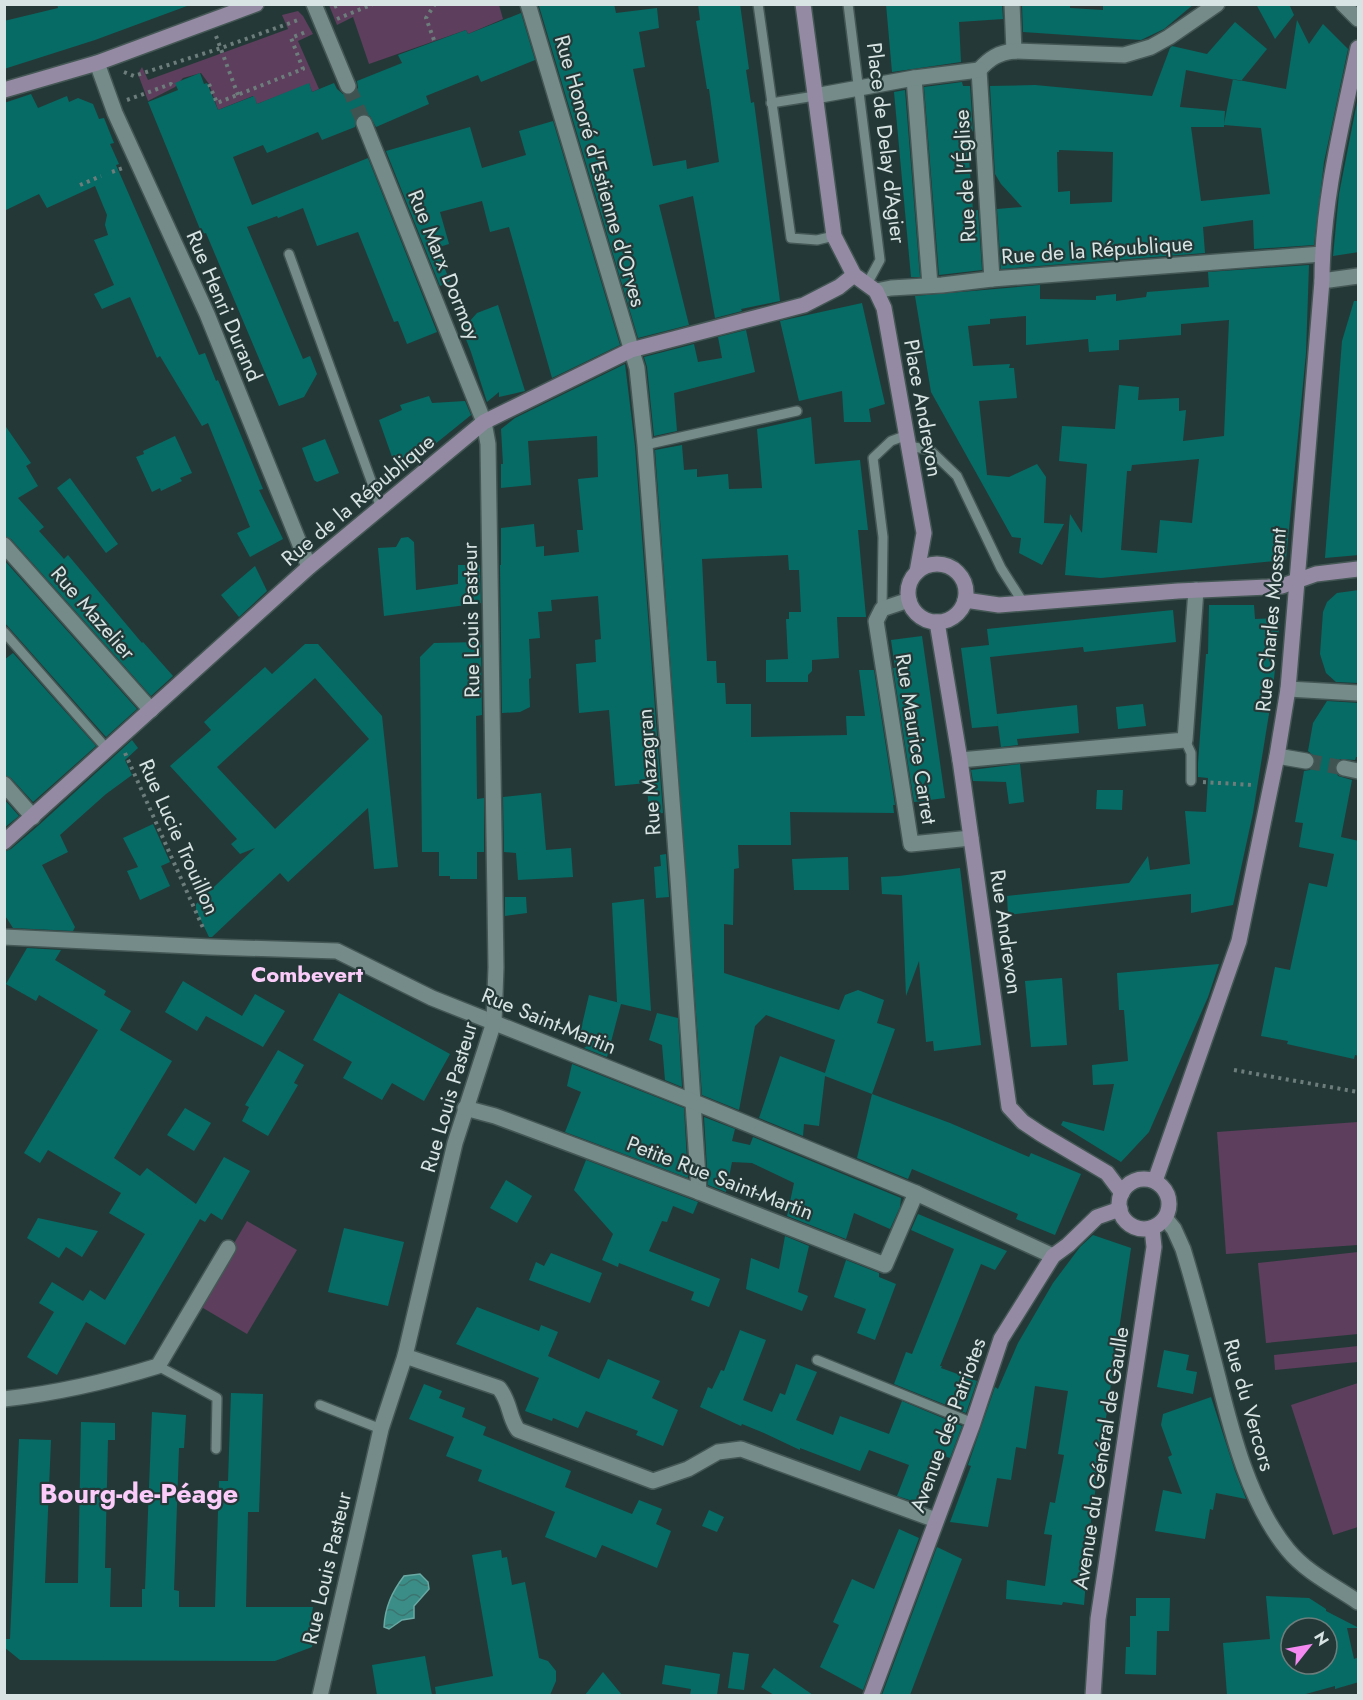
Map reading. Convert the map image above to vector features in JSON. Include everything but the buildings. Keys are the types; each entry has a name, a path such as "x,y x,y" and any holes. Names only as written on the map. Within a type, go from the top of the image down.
{"street":[{"path":"4,90 97,63 256,4"},
{"name":"Rue Honoré d'Estienne d'Orves","path":"528,4 631,350"},
{"path":"803,4 834,237 854,274 871,288"},
{"path":"1012,4 1014,51"},
{"path":"815,96 914,78 979,70 999,53 1014,51 1124,56 1151,47 1169,37 1217,4"},
{"path":"1343,4 1359,19"},
{"path":"318,14 348,86"},
{"name":"Rue Charles Mossant","path":"1155,1181 1239,941 1277,756 1288,689 1322,281 1322,254 1337,151 1359,48"},
{"name":"Rue Henri Durand","path":"97,63 115,113 207,314 309,567"},
{"name":"Rue de l'Église","path":"979,70 992,279"},
{"path":"914,78 930,285"},
{"name":"Rue Marx Dormoy","path":"364,123 484,422"},
{"name":"Rue de la République","path":"871,288 1322,254"},
{"name":"Rue de la République","path":"4,842 309,567 484,422 631,350 804,305 839,287 854,274"},
{"path":"1322,281 1359,276"},
{"name":"Place Andrevon","path":"871,288 884,308 924,533 942,565 958,573 966,590 965,600"},
{"name":"Rue Mazagran","path":"631,350 637,368 645,445 699,1192"},
{"name":"Rue Louis Pasteur","path":"320,1695 381,1429 405,1356 465,1108 494,1022 496,967 492,618 489,444 484,422"},
{"name":"Place Andrevon","path":"909,600 909,585 917,572 924,533"},
{"name":"Rue Mazelier","path":"4,545 150,710"},
{"path":"917,572 924,567 942,565"},
{"path":"882,609 909,600 912,609 919,616 937,622 946,621 955,616 962,609 965,600 999,606 1282,586 1334,571 1359,569"},
{"path":"960,760 1185,740 1196,591"},
{"name":"Rue Maurice Carret","path":"882,609 876,621 911,844 971,838"},
{"name":"Rue Andrevon","path":"937,622 960,760 1009,1107 1023,1122 1107,1173 1122,1193"},
{"path":"1288,689 1359,693"},
{"path":"1277,756 1306,761"},
{"path":"4,784 33,817"},
{"name":"Rue Saint-Martin","path":"4,937 337,951 432,998 916,1193 1053,1256"},
{"name":"Petite Rue Saint-Martin","path":"465,1108 495,1116 699,1192 885,1265 916,1193"},
{"path":"1148,1179 1155,1181 1161,1185 1168,1197 1166,1218 1152,1228 1135,1227 1128,1223 1120,1209 1122,1193 1132,1182 1148,1179"},
{"name":"Avenue des Patriotes","path":"871,1695 973,1423 1001,1339 1053,1256 1097,1217 1120,1209"},
{"name":"Rue du Vercors","path":"1166,1218 1183,1249 1233,1438 1250,1483 1273,1528 1289,1551 1310,1571 1359,1602"},
{"name":"Avenue du Général de Gaulle","path":"1094,1695 1098,1619 1154,1247 1152,1228"},
{"path":"4,1399 53,1393 110,1381 158,1366 228,1248"},
{"path":"405,1356 499,1388 507,1398 513,1423 518,1430 653,1481 688,1469 718,1452 741,1449 936,1520"}],"lane":[{"path":"759,4 791,238 817,240 834,237"},
{"name":"Place de Delay d'Agier","path":"848,4 880,260 871,288"},
{"path":"771,103 815,96"},
{"path":"289,254 381,508"},
{"path":"645,445 797,411"},
{"path":"882,609 883,537 873,458 891,441 908,441 930,450 957,476 1001,568 1024,604"},
{"path":"4,632 113,744"},
{"path":"1185,740 1191,753 1191,781"},
{"path":"818,1360 973,1423"},
{"path":"158,1366 217,1398 216,1449"},
{"path":"320,1405 381,1429"}],"path":[{"path":"97,63 134,76 221,48 341,4"},
{"path":"209,84 217,103 303,69 291,38 318,14 373,4"},
{"path":"434,40 426,18 435,4"},
{"path":"211,22 238,94"},
{"path":"115,113 129,98 171,84 175,87"},
{"path":"80,185 101,176"},
{"name":"Rue Lucie Trouillon","path":"113,744 211,947"},
{"path":"1191,781 1271,786"},
{"path":"1234,1070 1359,1092"}],"shaded area":[{"path":"329,5 499,5 503,19 468,34 466,30 369,64 353,17 337,25"},
{"path":"298,11 313,34 298,41 319,89 312,92 309,84 257,104 253,96 218,110 209,84 201,73 183,78 175,87 148,101 138,74 142,67 148,80 288,29 282,15"},
{"path":"1358,1122 1358,1245 1226,1254 1217,1132"},
{"path":"247,1221 297,1250 247,1334 198,1305"},
{"path":"1358,1252 1358,1334 1266,1343 1258,1263"},
{"path":"1358,1346 1358,1362 1275,1370 1274,1355"},
{"path":"1358,1383 1358,1527 1333,1535 1291,1405"}],"water":[{"path":"420,1574 428,1582 429,1589 414,1606 414,1618 402,1620 389,1629 384,1627 388,1606 404,1576"}],"tunnel":[{"path":"348,86 364,123"},
{"path":"1306,761 1344,768"}],"district":[{"name":"Combevert","path":"307,974"},
{"name":"Bourg-de-Péage","path":"139,1493"}]}
